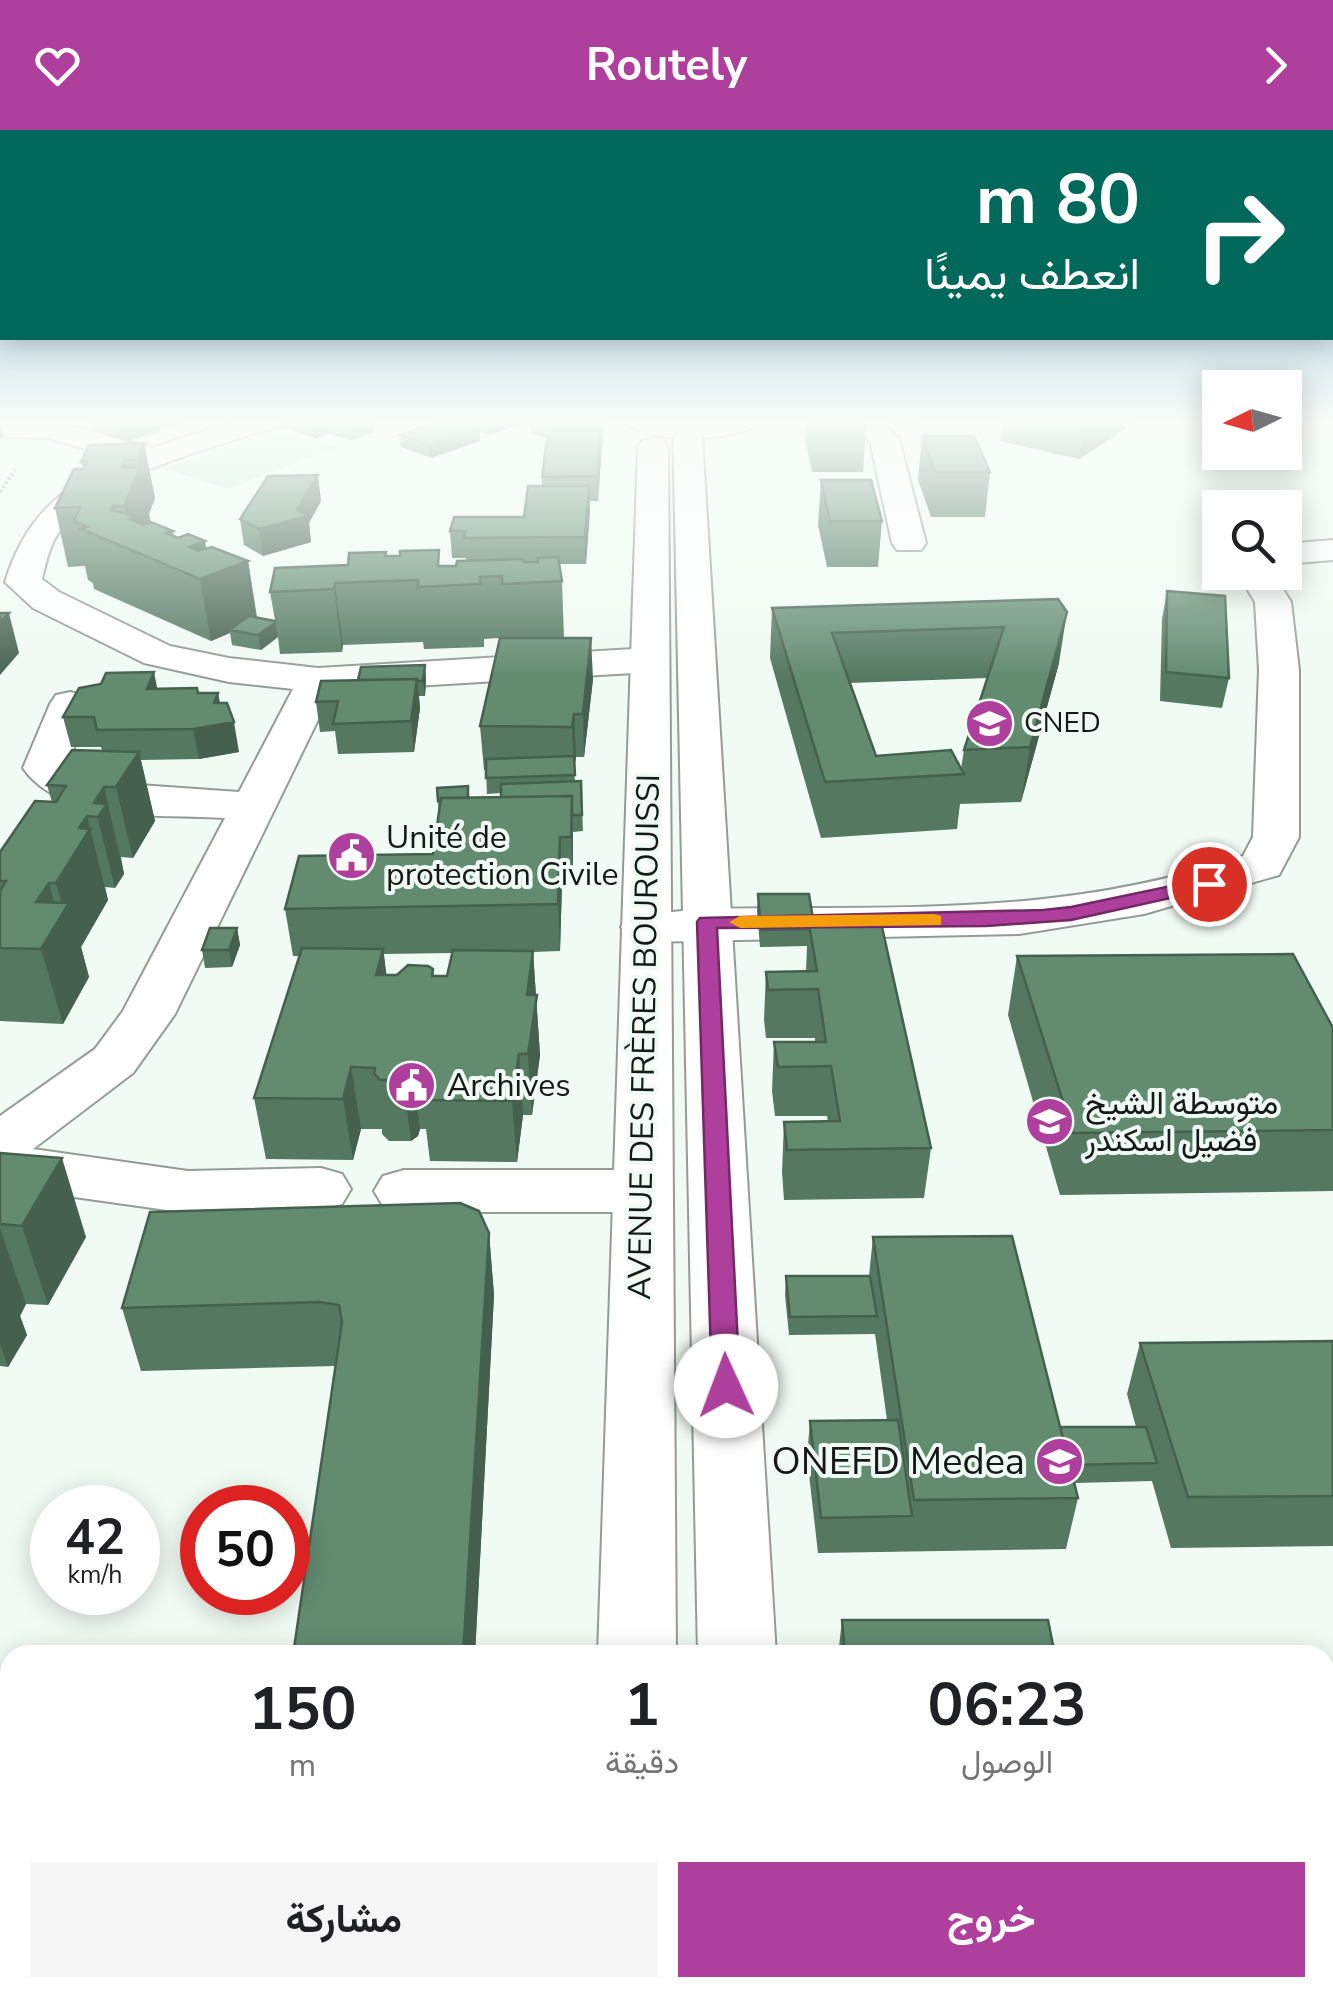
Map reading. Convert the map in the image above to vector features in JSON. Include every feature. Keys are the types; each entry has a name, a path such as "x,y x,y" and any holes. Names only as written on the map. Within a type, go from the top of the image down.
{"street":[{"path":"63,506 49,518 25,560 23,582 46,600 158,655 229,670 318,680 650,660"},
{"name":"AVENUE DES FRÈRES BOUROUISSI","path":"637,1645 640,1191 650,660 658,506"},
{"path":"670,506 707,922 737,1645"},
{"path":"900,506 909,544"},
{"path":"1302,553 1333,550"},
{"path":"646,928 707,922 986,920 1071,914 1209,884 1262,865 1276,836 1279,670 1273,602 1265,590"},
{"path":"0,1144 114,1061 148,1014 318,680"},
{"path":"70,704 45,768 86,796 253,806"},
{"path":"0,1161 60,1175 188,1192 321,1189"},
{"path":"404,1191 640,1191"}],"building":[{"path":"56,506 113,506 111,510 138,517 130,519 143,525 151,522 173,531 166,533 178,538 188,534 205,541 189,547 198,551 212,547 248,561 200,579 81,529 87,527 74,521 80,507"},
{"path":"248,506 299,506 297,510 308,516 259,529 240,519"},
{"path":"525,506 587,506 585,537 464,538 465,531 450,531 454,517 524,517"},
{"path":"827,506 878,506 882,521 830,521"},
{"path":"439,550 438,566 456,566 457,561 538,562 538,558 558,557 562,581 502,584 502,576 480,577 480,584 418,587 418,580 335,583 334,589 270,592 275,568 348,565 349,553 386,552 385,556 400,556 400,551"},
{"path":"1167,591 1225,596 1229,678 1166,672"},
{"path":"1058,599 1067,612 1030,747 964,750 1004,627 832,633 876,756 951,750 964,774 825,782 772,608"},
{"path":"249,616 275,623 258,635 229,630"},
{"path":"500,638 591,638 583,714 574,714 572,727 480,726"},
{"path":"425,665 423,681 358,680 361,667"},
{"path":"154,672 147,689 197,688 198,693 218,693 214,703 227,703 234,722 193,729 97,730 94,717 63,717 79,688 101,684 106,673"},
{"path":"417,679 411,721 333,724 338,701 316,702 321,681"},
{"path":"72,750 139,752 116,787 104,787 94,803 107,804 98,817 87,816 79,828 90,829 56,883 49,883 36,902 69,903 41,949 0,948 0,891 6,881 0,881 0,852 35,801 56,802 66,786 47,785"},
{"path":"574,756 575,775 486,778 486,759"},
{"path":"581,781 582,815 572,815 572,796 501,797 501,784"},
{"path":"468,786 468,798 438,801 437,788"},
{"path":"572,796 571,837 560,837 558,904 285,909 299,856 433,854 441,798"},
{"path":"758,894 809,894 813,919 808,919 808,929 761,930"},
{"path":"880,918 931,1148 787,1150 784,1122 840,1121 831,1066 778,1067 774,1042 826,1042 818,989 768,990 766,972 817,971 808,919"},
{"path":"210,928 237,928 229,950 202,950"},
{"path":"302,948 383,949 376,975 397,975 408,965 428,966 433,969 432,976 447,976 453,950 533,951 527,995 537,995 528,1054 519,1054 512,1101 422,1100 429,1068 412,1068 411,1075 403,1080 380,1080 375,1068 351,1067 343,1099 254,1098"},
{"path":"1293,954 1333,1028 1333,1130 1073,1133 1017,956"},
{"path":"0,1153 62,1158 22,1226 0,1224"},
{"path":"460,1203 479,1211 489,1233 464,1645 294,1645 299,1615 310,1615 310,1539 342,1322 339,1305 320,1302 122,1308 150,1212"},
{"path":"1012,1236 1078,1498 914,1500 873,1237"},
{"path":"786,1276 870,1276 877,1316 790,1317"},
{"path":"1333,1341 1333,1496 1188,1497 1140,1343"},
{"path":"898,1420 912,1516 821,1518 810,1421"},
{"path":"1060,1427 1146,1427 1157,1463 1070,1465"},
{"path":"842,1620 1048,1620 1053,1645 844,1645"}],"slow traffic":[{"path":"740,922 934,920"}],"place":[{"name":"CNED","path":"989,723"},
{"name":"Unité de protection Civile","path":"351,855"},
{"name":"Archives","path":"412,1085"},
{"name":"متوسطة الشيخ فضيل اسكندر","path":"1050,1121"},
{"name":"ONEFD Medea","path":"1060,1461"}],"route":[{"path":"726,1386 707,922 986,920 1071,914 1209,884"}]}
